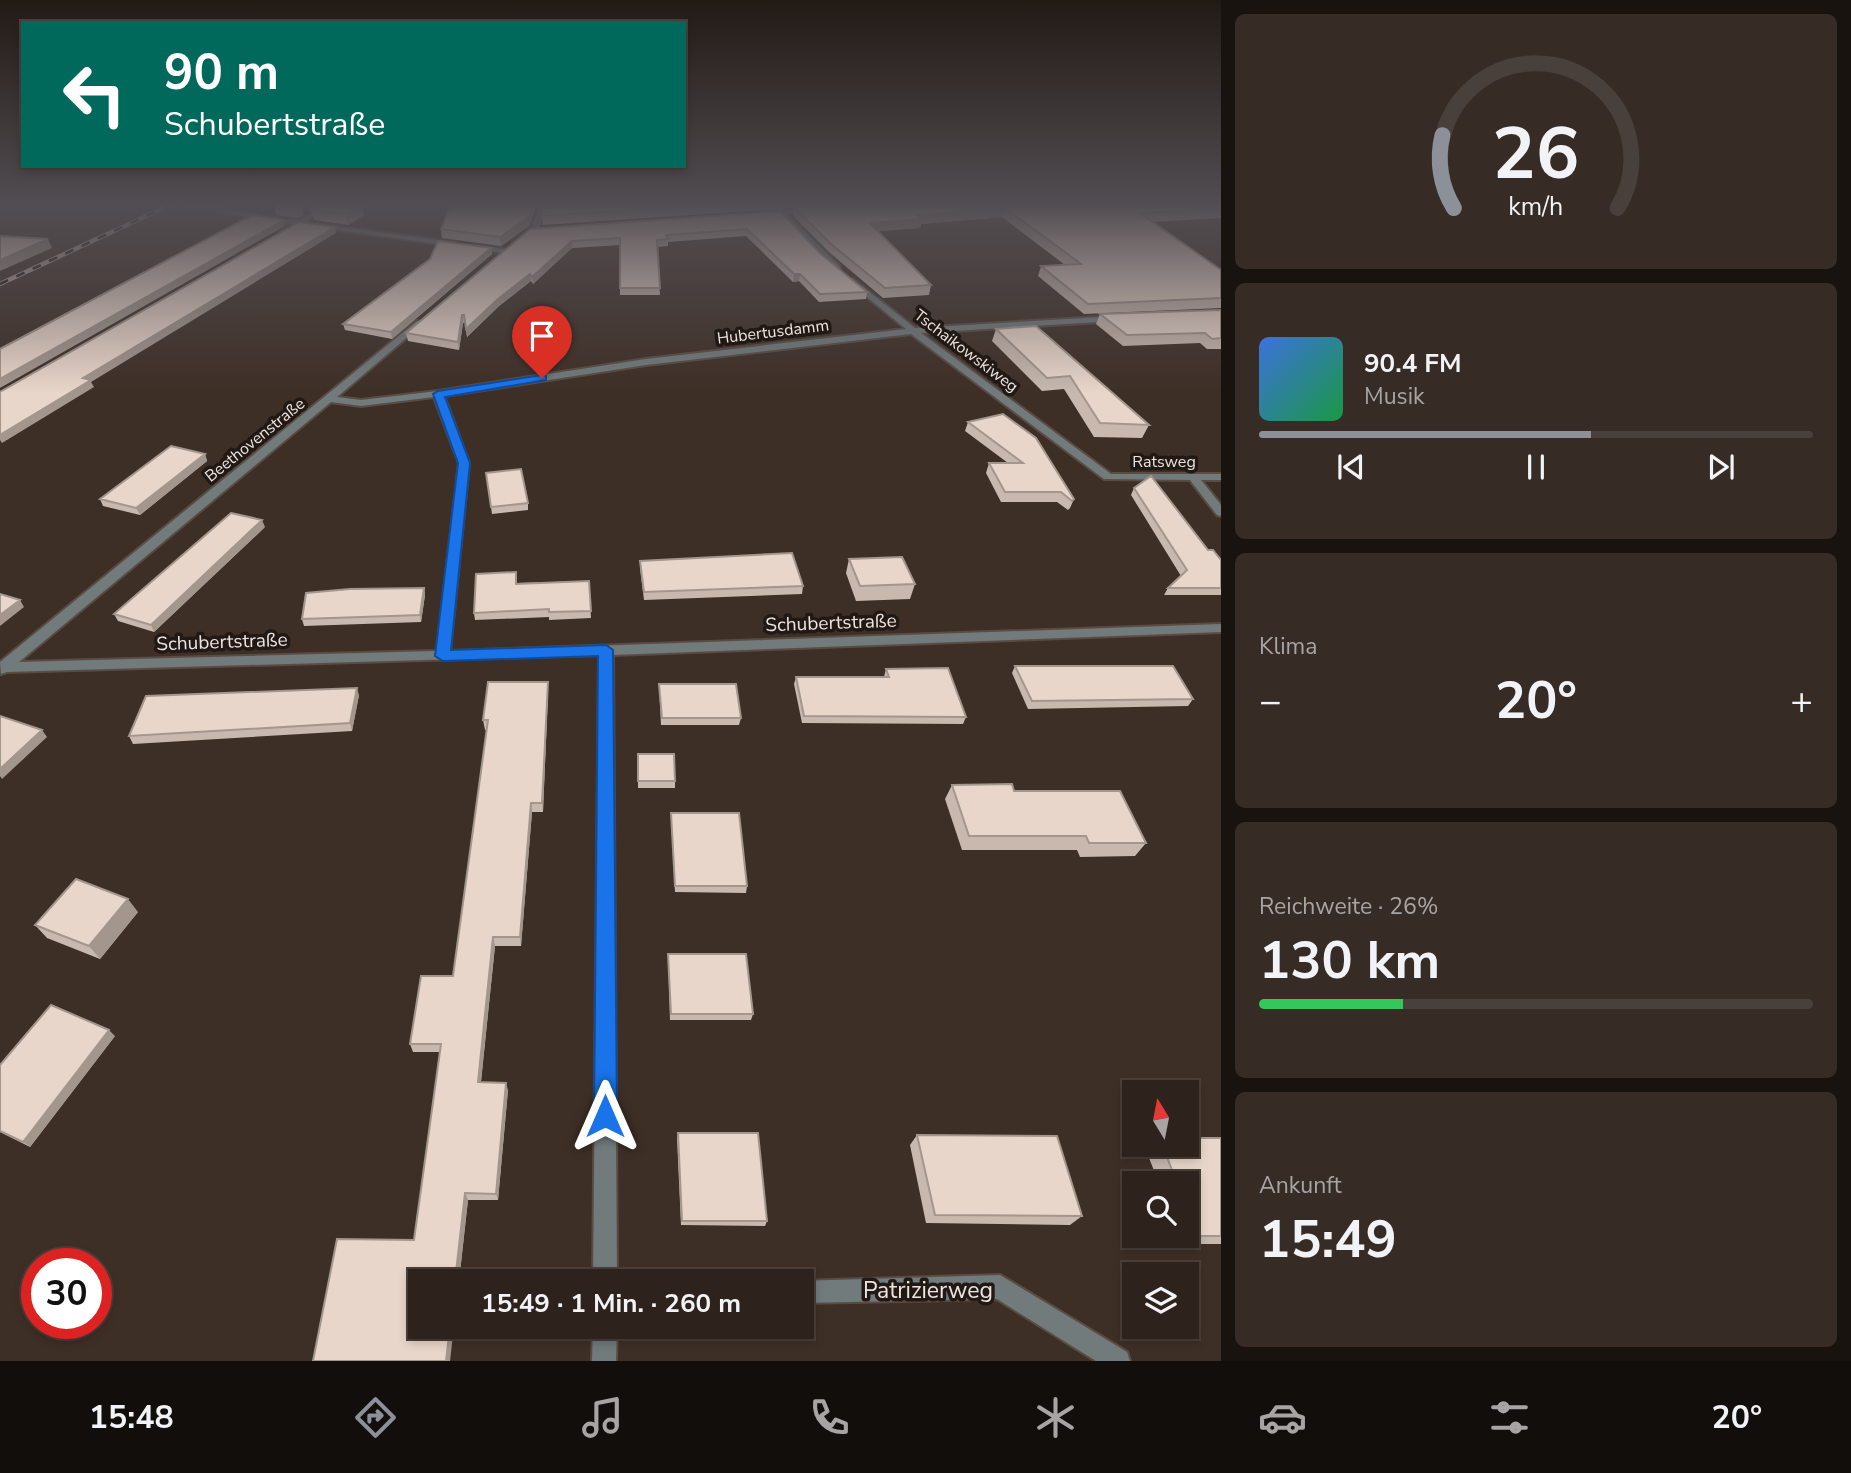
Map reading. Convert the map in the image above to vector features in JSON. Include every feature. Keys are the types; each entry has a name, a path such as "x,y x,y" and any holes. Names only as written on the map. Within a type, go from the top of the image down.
{"street":[{"name":"Tschaikowskiweg","path":"836,267 913,331 1108,477"},
{"name":"Beethovenstraße","path":"1,669 433,312"},
{"name":"Hubertusdamm","path":"331,399 360,403 438,394 646,362 913,331 1131,317"},
{"path":"438,394 464,463 443,656"},
{"name":"Ratsweg","path":"1108,477 1221,477"},
{"path":"1194,478 1221,513"},
{"name":"Schubertstraße","path":"1,669 1221,628"},
{"path":"605,1269 606,650"},
{"name":"Patrizierweg","path":"814,1291 1000,1287 1118,1361"},
{"path":"604,1361 605,1339"}],"building":[{"path":"155,267 201,267 0,379 0,349"},
{"path":"221,267 269,267 83,378 91,380 0,435 0,392"},
{"path":"420,267 469,267 391,332 343,324"},
{"path":"485,267 544,267 498,299 466,329 462,315 458,342 406,333"},
{"path":"620,267 659,267 660,288 620,288"},
{"path":"786,267 836,267 867,292 820,294 800,274 794,274"},
{"path":"859,267 913,267 931,285 885,288"},
{"path":"1042,267 1216,267 1221,270 1221,298 1088,304"},
{"path":"1221,310 1221,338 1212,339 1205,333 1127,335 1100,314"},
{"path":"1036,326 1149,425 1100,423 1070,376 1047,378 996,329"},
{"path":"1003,414 1036,438 1074,499 1072,501 1061,492 1005,492 989,463 1023,463 968,422"},
{"path":"171,446 205,454 136,508 100,499"},
{"path":"521,469 528,503 491,507 486,473"},
{"path":"1151,476 1208,550 1213,550 1221,560 1221,588 1168,588 1187,570 1134,488"},
{"path":"231,513 262,520 151,625 114,614"},
{"path":"792,553 803,586 644,592 640,561"},
{"path":"902,557 915,584 860,586 849,559"},
{"path":"516,572 516,584 589,581 591,611 549,612 549,609 474,613 476,574"},
{"path":"424,588 420,615 302,619 306,593 350,589"},
{"path":"0,594 20,600 0,615"},
{"path":"1015,666 1173,666 1193,699 1032,701"},
{"path":"948,668 966,717 804,716 796,677 889,677 886,669"},
{"path":"488,682 548,682 542,803 531,803 520,937 493,937 478,1082 506,1083 496,1194 465,1193 456,1269 408,1269 408,1339 449,1339 446,1361 313,1361 337,1239 414,1240 441,1044 410,1044 421,976 453,976 488,720 483,720"},
{"path":"659,684 736,684 741,718 662,718"},
{"path":"357,688 350,723 129,736 146,696"},
{"path":"0,716 42,730 0,769"},
{"path":"638,754 674,754 675,781 638,781"},
{"path":"1012,784 1014,791 1120,791 1146,843 1089,843 1086,836 969,836 952,785"},
{"path":"671,813 739,813 747,886 675,886"},
{"path":"76,879 128,899 89,946 35,925"},
{"path":"668,954 746,954 753,1014 671,1014"},
{"path":"51,1005 109,1030 23,1142 0,1131 0,1065"},
{"path":"678,1133 758,1133 767,1221 682,1221"},
{"path":"917,1135 1057,1136 1082,1216 935,1215"},
{"path":"1199,1138 1221,1138 1221,1236 1199,1236 1199,1171 1172,1171 1167,1157 1199,1157"}],"railway":[{"path":"0,284 38,267"}],"route":[{"path":"542,378 438,394 464,463 443,656 606,650 605,1116"}]}
